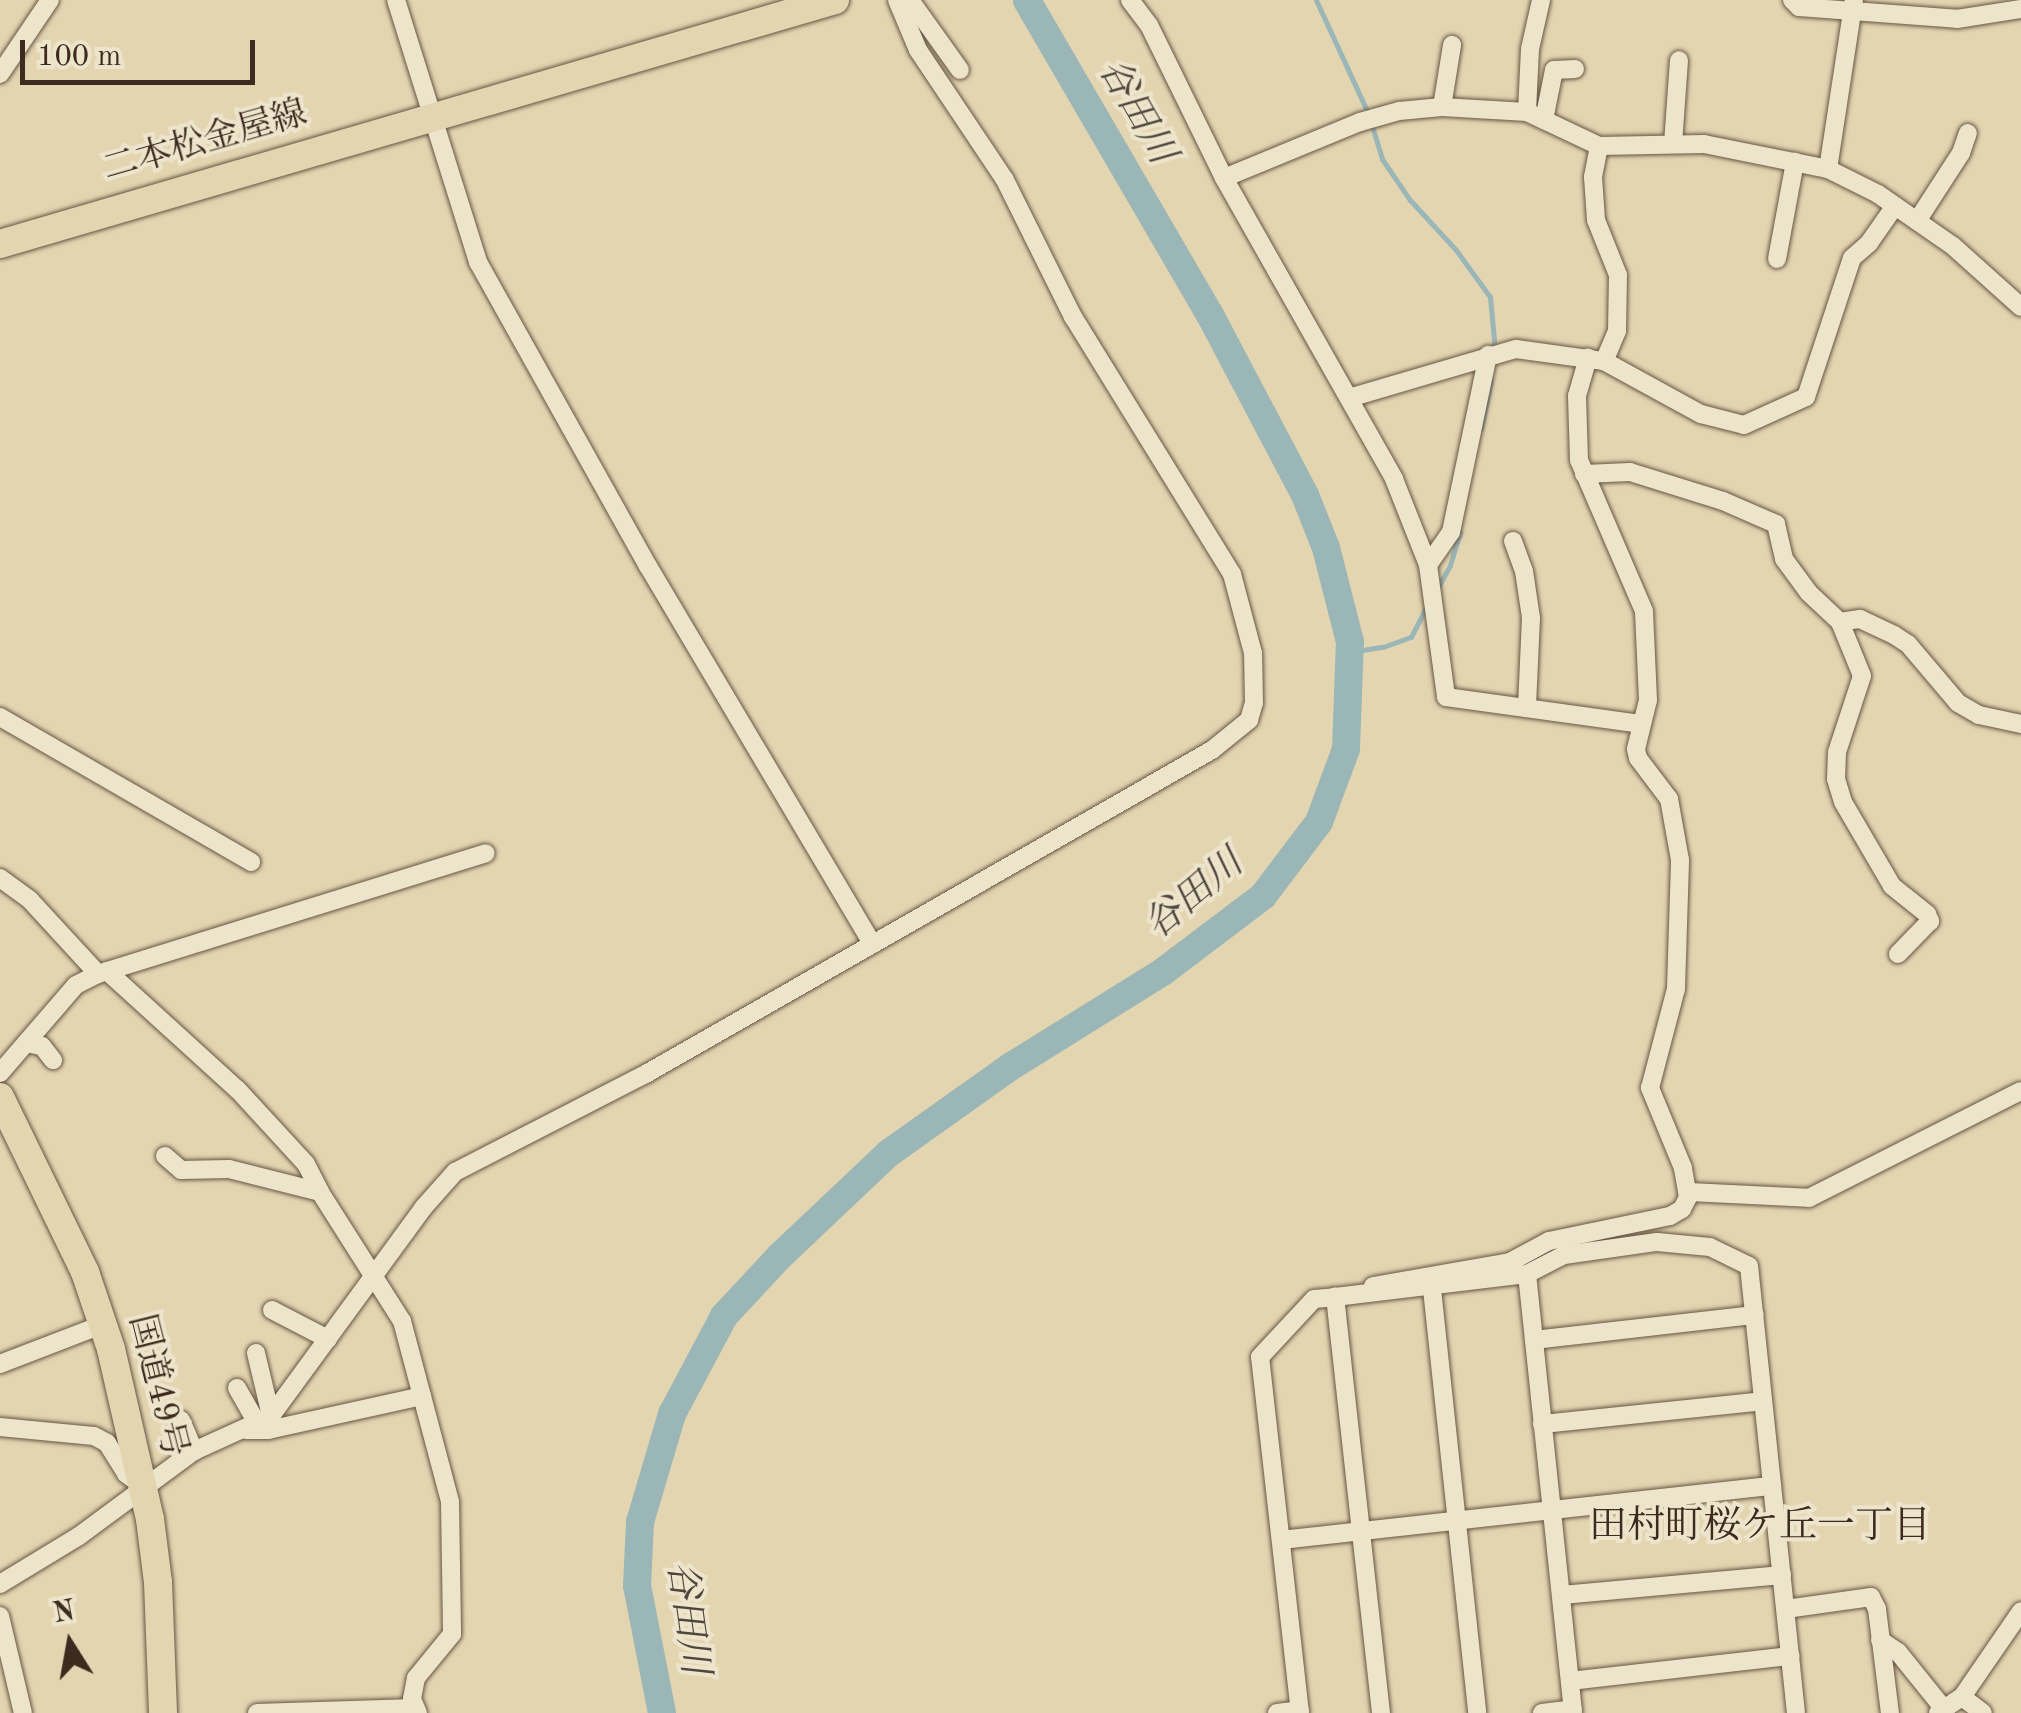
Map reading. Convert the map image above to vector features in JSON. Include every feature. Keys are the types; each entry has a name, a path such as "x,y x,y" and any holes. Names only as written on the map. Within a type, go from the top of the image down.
{"main road":[{"name":"二本松金屋線","path":"0,244 836,0"},
{"name":"国道49号","path":"0,1097 73,1246 104,1324 144,1486 158,1582 162,1713"}],"street":[{"path":"0,74 50,0"},
{"path":"396,0 428,116 478,262 648,566 872,943"},
{"path":"0,1584 78,1536 194,1451 257,1423 328,1338 455,1172 644,1076 1212,750 1249,720 1254,703 1253,653 1232,574 1074,317 1005,180 918,50 897,0"},
{"path":"910,0 960,70"},
{"path":"1130,0 1149,26 1224,178 1394,479 1428,565 1446,697 1640,724"},
{"path":"1535,116 1530,49 1541,0"},
{"path":"1792,0 1799,7 1853,5 1957,20 2021,9"},
{"path":"1828,168 1853,5"},
{"path":"1442,107 1452,45"},
{"path":"1673,144 1679,60"},
{"path":"1535,116 1554,70 1575,69"},
{"path":"1224,178 1360,122 1398,111 1442,107 1535,116 1599,146 1704,144 1828,168 1895,206 2021,307"},
{"path":"1917,222 1961,153 1968,133"},
{"path":"1357,1295 1388,1281 1510,1262 1549,1240 1670,1216 1682,1209 1688,1192 1650,1088 1676,989 1680,860 1669,799 1638,758 1640,724 1648,700 1644,611 1584,474 1576,419 1596,360 1617,331 1618,275 1596,220 1593,177 1599,146"},
{"path":"1777,260 1794,162"},
{"path":"1350,398 1516,348 1596,360 1701,414 1734,425 1796,404 1811,389 1826,327 1852,258 1869,243 1895,206"},
{"path":"1428,565 1451,532 1488,355"},
{"path":"1584,474 1630,472 1723,501 1776,524 1784,559 1810,593 1840,622 1862,676 1837,752 1836,779 1843,802 1892,886 1927,914 1930,921 1898,954"},
{"path":"1514,541 1524,570 1531,618 1527,707"},
{"path":"1840,622 1860,619 1894,636 1908,644 1958,702 1979,715 2021,724"},
{"path":"0,716 251,862"},
{"path":"0,1073 76,986 102,972 486,853"},
{"path":"0,878 30,900 102,972 238,1090 306,1164 402,1322 450,1502 452,1634 413,1684 416,1710 256,1713"},
{"path":"26,1043 42,1046 53,1060"},
{"path":"1688,1192 1809,1198 2021,1091"},
{"path":"165,1156 182,1170 230,1168 320,1192"},
{"path":"1277,1713 1300,1712 1260,1358 1314,1300 1527,1274 1564,1255 1657,1242 1710,1247 1749,1266 1796,1713"},
{"path":"1527,1274 1573,1711 1542,1713"},
{"path":"1432,1288 1477,1713"},
{"path":"1335,1297 1381,1713"},
{"path":"272,1310 328,1338"},
{"path":"1534,1340 1755,1314"},
{"path":"0,1364 104,1324"},
{"path":"256,1353 257,1423"},
{"path":"238,1388 257,1423 268,1430 422,1396"},
{"path":"1542,1424 1764,1401"},
{"path":"181,1420 194,1451"},
{"path":"0,1427 94,1436 107,1443 126,1474 144,1486"},
{"path":"1281,1540 1772,1486"},
{"path":"1562,1595 1782,1575"},
{"path":"1786,1609 1871,1597 1890,1713"},
{"path":"1880,1640 1898,1652 1941,1711 1962,1697 2021,1610"},
{"path":"0,1616 23,1713"},
{"path":"1570,1681 1791,1656"},
{"path":"1962,1697 1983,1713"}],"waterway":[{"name":"谷田川","path":"662,1713 637,1586 640,1522 672,1414 724,1316 780,1256 889,1153 1010,1067 1164,971 1263,896 1319,822 1346,749 1350,642 1326,548 1305,495 1210,315 1027,0"},
{"path":"1316,0 1369,115"},
{"path":"1372,126 1382,159 1410,200 1456,250 1490,297 1495,350"},
{"path":"1481,429 1491,381"},
{"path":"1438,587 1460,532"},
{"path":"1350,652 1383,647 1411,637 1427,605"}],"district":[{"name":"田村町桜ケ丘一丁目","path":"1760,1528"}]}
